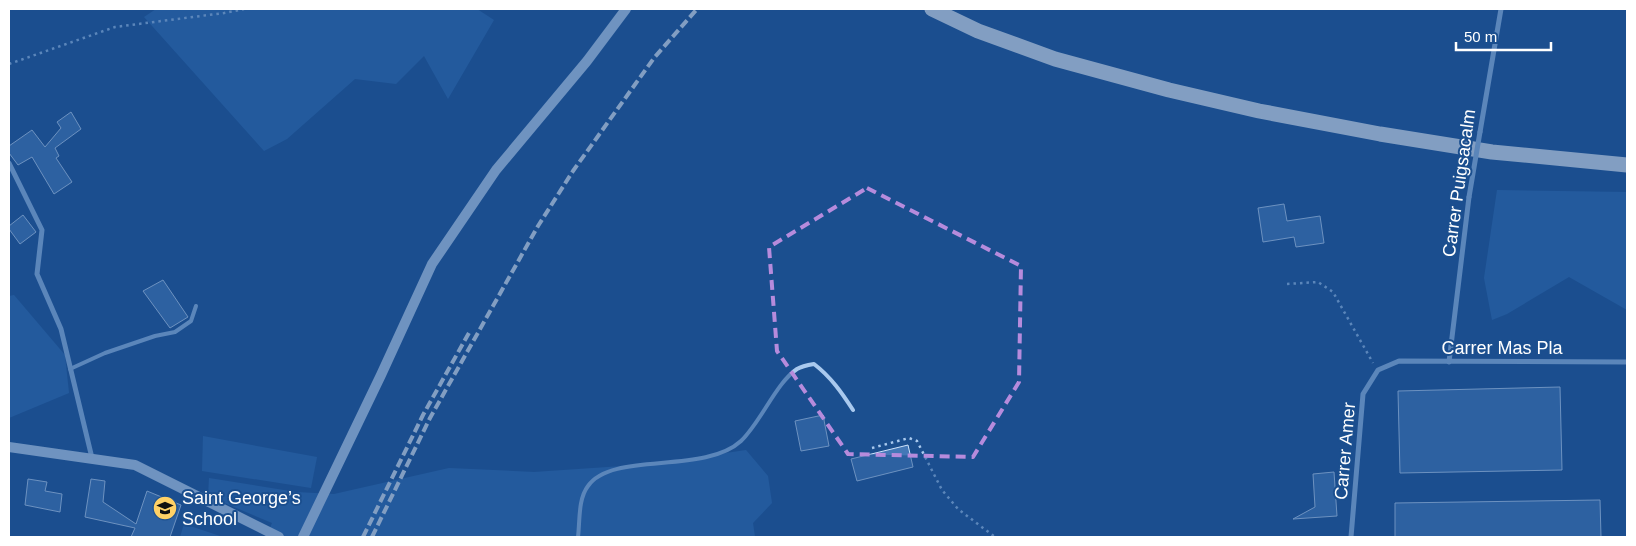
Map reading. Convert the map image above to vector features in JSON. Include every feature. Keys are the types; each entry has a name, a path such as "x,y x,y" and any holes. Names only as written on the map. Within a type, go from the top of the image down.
{"highway":[{"path":"932,9 978,31 1055,59 1169,90 1259,111 1492,152 1627,165"}],"street":[{"path":"303,537 432,264 496,170 588,61 626,9"},
{"name":"Carrer Puigsacalm","path":"1449,362 1469,197 1501,9"},
{"path":"9,163 42,230 37,274 61,329 92,459"},
{"name":"Carrer Mas Pla","path":"1378,370 1399,361 1627,362"},
{"name":"Carrer Amer","path":"1351,537 1363,394 1378,370"},
{"path":"9,447 135,465 279,537"}],"lane":[{"path":"70,369 104,353 155,336 175,332 191,321 196,306"},
{"path":"578,537 583,496 597,475 620,468 711,457 726,451 740,442 755,425 783,384 795,370 804,365 814,364 826,373 842,393 852,410"}],"path":[{"path":"9,64 115,27 244,9"},
{"path":"1287,284 1318,282 1333,292 1378,370"},
{"path":"872,448 909,438 916,440 942,490 958,509 995,537"}],"highlighted area":[{"path":"867,188 1021,266 1019,382 973,457 848,454 777,351 769,247"}],"shaded area":[{"path":"156,9 477,9 494,20 448,99 424,56 396,84 355,79 287,139 264,151 144,17"},
{"path":"1497,190 1627,192 1627,310 1569,277 1507,314 1492,320 1484,278"},
{"path":"14,295 65,355 69,393 9,418 9,296"},
{"path":"203,436 317,457 311,488 202,471"},
{"path":"746,450 768,476 772,503 753,523 755,537 266,537 272,523 208,496 209,478 296,492 334,494 449,468 534,472 652,464"},
{"path":"184,524 223,537 180,537"}],"building":[{"path":"71,112 81,129 55,148 59,156 56,158 72,182 54,194 32,157 18,165 9,153 9,146 32,130 45,147 61,128 57,122"},
{"path":"1284,204 1287,221 1320,216 1324,243 1296,247 1294,237 1263,242 1258,208"},
{"path":"23,215 36,232 20,244 9,229 9,226"},
{"path":"163,280 188,317 170,328 143,291"},
{"path":"1560,387 1562,470 1400,473 1398,391"},
{"path":"823,415 829,446 801,451 795,421"},
{"path":"908,445 913,467 857,481 851,459"},
{"path":"1334,472 1337,516 1293,519 1315,507 1313,474"},
{"path":"28,479 47,482 45,491 62,494 60,512 25,505"},
{"path":"91,479 105,481 103,502 136,524 147,491 181,505 170,537 131,537 135,528 85,517"},
{"path":"1600,500 1601,537 1395,537 1395,503"}],"railway":[{"path":"372,537 430,418 538,226 573,171 654,58 697,9"},
{"path":"363,537 423,415 470,331"}],"place":[{"name":"Saint George’s School","path":"165,508"}]}
